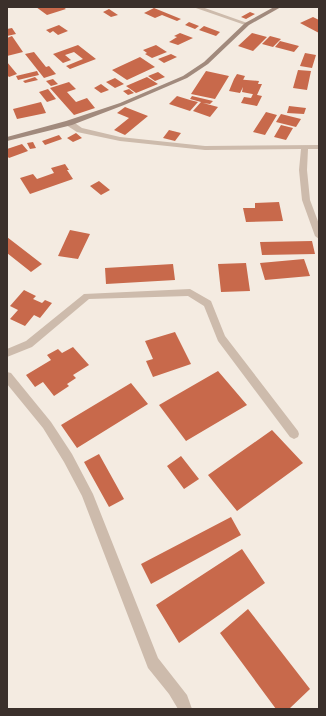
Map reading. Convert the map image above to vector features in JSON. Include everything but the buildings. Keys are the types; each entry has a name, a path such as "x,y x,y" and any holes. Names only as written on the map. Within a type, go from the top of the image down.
{"street":[{"path":"196,7 247,24"},
{"path":"7,139 69,123 122,104 185,77 206,63 247,24 278,7"},
{"path":"69,123 80,130 120,139 205,148 319,147"},
{"path":"305,146 303,170 306,200 319,236"},
{"path":"7,353 29,344 87,296 190,292 208,304 221,338 294,434"},
{"path":"9,383 47,425 68,458 87,494 153,663 182,700 185,709"}]}
